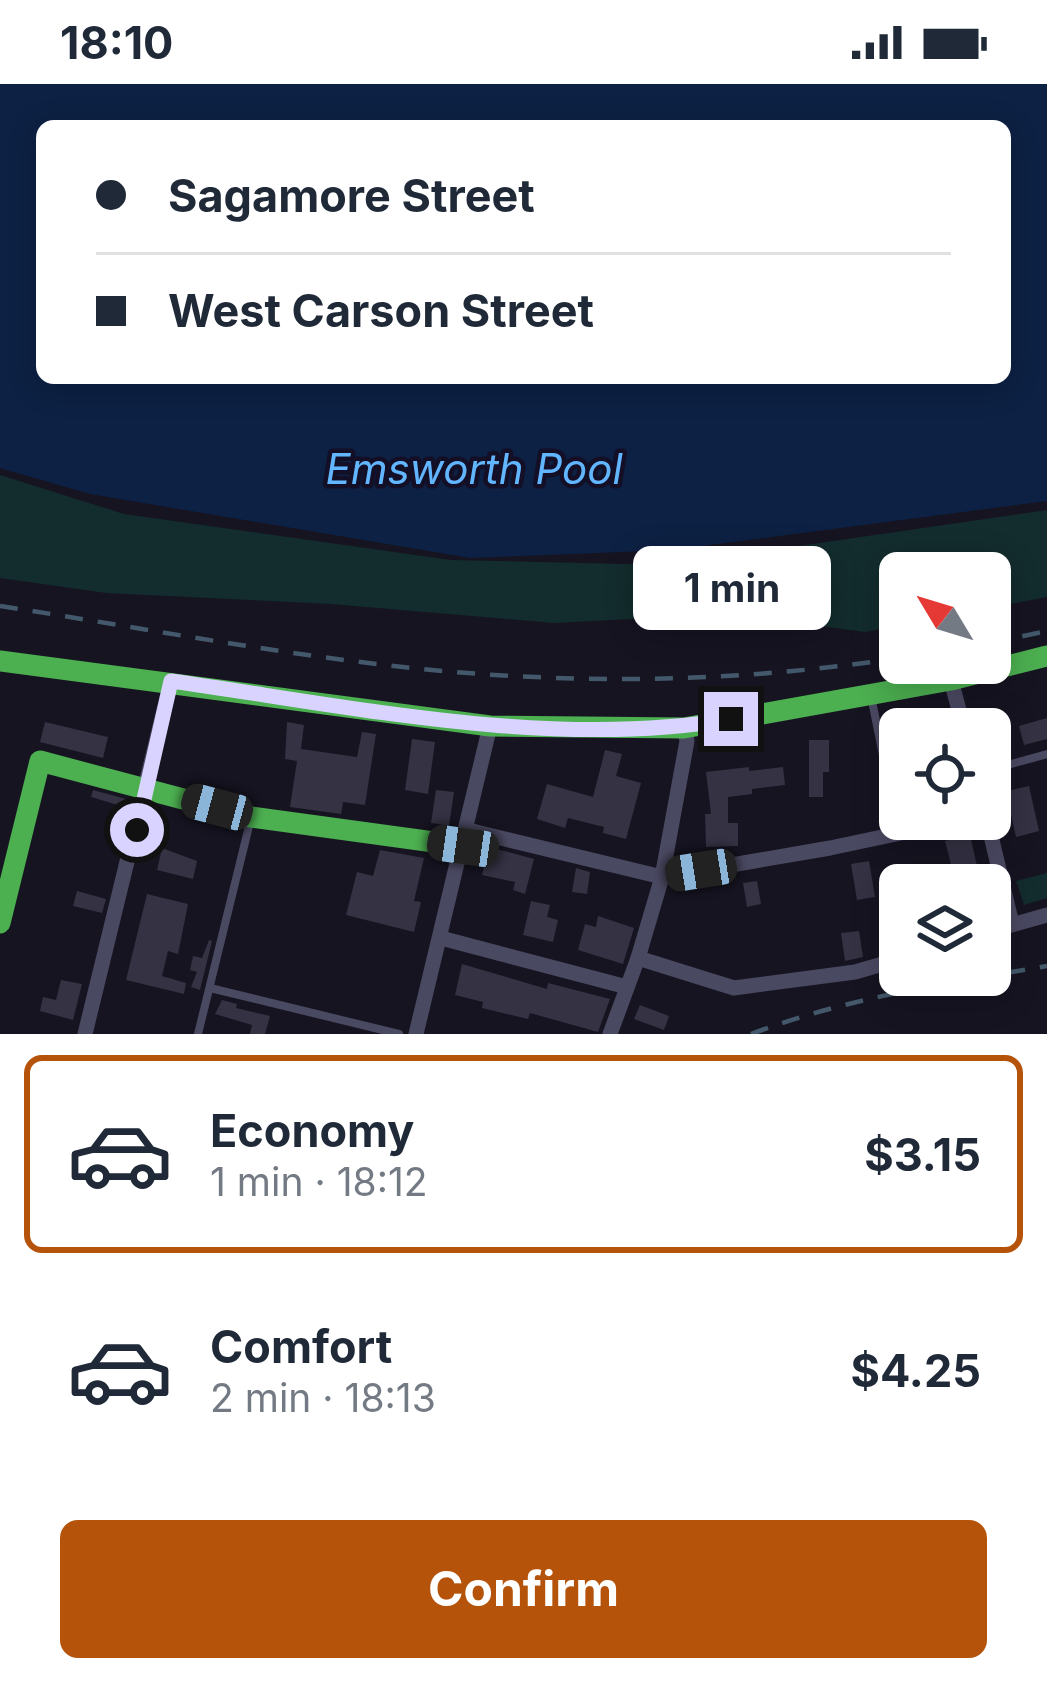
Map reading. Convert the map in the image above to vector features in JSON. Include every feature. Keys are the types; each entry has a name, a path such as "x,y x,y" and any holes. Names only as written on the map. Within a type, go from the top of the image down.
{"main road":[{"path":"1011,665 1047,656"},
{"path":"0,661 490,726 684,728 928,684"},
{"path":"0,682 20,672 49,667"},
{"path":"0,923 40,760 251,817 465,838"}],"street":[{"path":"85,1034 171,681"},
{"path":"416,1034 490,726"},
{"path":"610,1034 662,877 686,741 684,728"},
{"path":"465,838 662,877 879,838"},
{"path":"992,840 1012,924 1047,915"},
{"path":"441,938 627,987"},
{"path":"638,958 734,988 879,965"}],"lane":[{"path":"871,694 879,735"},
{"path":"1011,764 1047,754"},
{"path":"197,1034 251,817"},
{"path":"210,988 398,1034"}],"green space":[{"path":"0,475 124,514 451,560 667,565 1047,510 1047,597 1011,604 1011,552 879,552 879,630 865,632 727,614 554,623 331,604 106,593 0,578"},
{"path":"1047,873 1047,898 1024,905 1016,881"}],"water":[{"name":"Emsworth Pool","path":"0,84 1047,84 1047,501 672,550 470,558 90,494 0,468"}],"building":[{"path":"1047,718 1047,739 1024,745 1019,726"},
{"path":"45,722 108,737 103,758 40,742"},
{"path":"287,722 304,725 301,749 357,757 362,732 376,734 365,805 343,802 341,814 290,807 297,761 285,759"},
{"path":"412,739 435,742 428,794 405,790"},
{"path":"809,740 829,740 823,797 809,797"},
{"path":"605,750 622,754 616,776 641,783 626,839 603,833 604,827 568,818 565,828 537,819 547,784 593,797"},
{"path":"749,767 749,771 783,767 785,785 728,797 728,823 738,823 738,846 706,847 705,814 711,814 706,772"},
{"path":"1029,786 1039,831 1016,837 1011,790"},
{"path":"93,790 130,800 128,808 91,797"},
{"path":"436,790 454,792 449,826 431,823"},
{"path":"971,840 977,864 951,864 945,841"},
{"path":"489,847 534,859 525,894 513,890 515,882 482,875"},
{"path":"162,848 197,861 193,879 157,870"},
{"path":"380,850 424,858 414,901 421,902 414,932 346,915 357,872 373,876"},
{"path":"869,861 875,897 857,900 851,864"},
{"path":"576,868 590,872 587,894 572,892"},
{"path":"757,881 761,904 747,907 743,883"},
{"path":"77,891 106,899 102,913 73,906"},
{"path":"147,894 188,904 178,954 168,951 162,976 186,983 184,994 126,980"},
{"path":"531,901 550,905 547,917 558,920 553,942 523,935"},
{"path":"598,916 634,928 623,964 578,950 585,924 596,927"},
{"path":"859,931 863,957 845,961 841,933"},
{"path":"209,940 200,990 191,987 197,972 190,970 193,956 202,958"},
{"path":"462,964 547,989 548,983 610,999 598,1032 530,1013 528,1019 482,1008 483,1002 455,995"},
{"path":"61,980 82,984 73,1020 40,1011 43,997 56,1000"},
{"path":"222,1000 270,1016 265,1034 250,1034 252,1025 215,1014"},
{"path":"640,1005 669,1016 664,1030 634,1019"}],"railway":[{"path":"0,606 334,659 468,673 627,679 718,676 879,661"},
{"path":"1011,639 1047,631"},
{"path":"751,1034 860,1001 1047,966"}],"traffic: fast":[{"path":"0,661 490,726 684,728 951,680 1047,656"},
{"path":"0,923 40,761 251,817 463,846"}],"route":[{"path":"137,830 171,681 490,726 684,728 731,719"}]}
